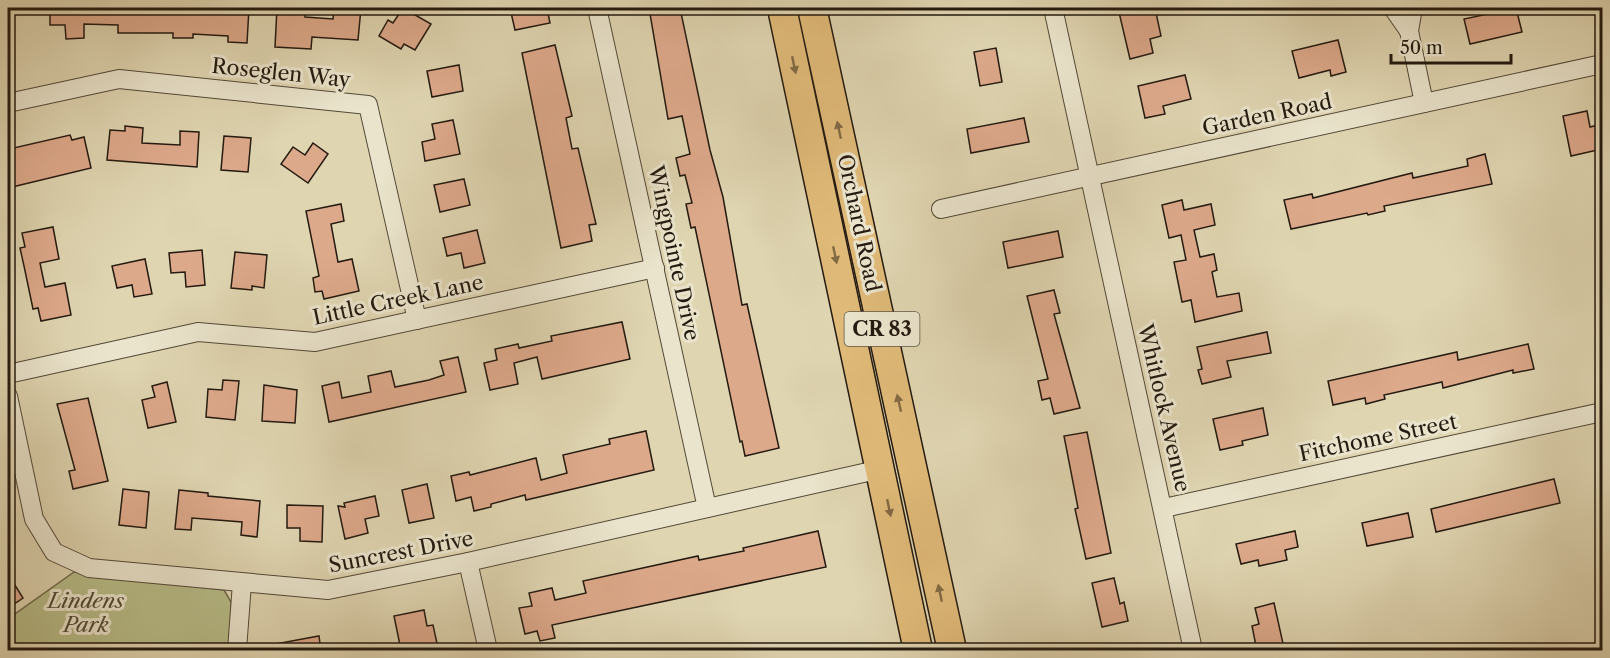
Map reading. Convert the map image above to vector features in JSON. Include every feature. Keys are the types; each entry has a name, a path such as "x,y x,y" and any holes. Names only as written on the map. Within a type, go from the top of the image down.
{"main road":[{"name":"Orchard Road","path":"782,8 918,651"},
{"name":"Orchard Road","path":"813,8 952,651"}],"street":[{"name":"Wingpointe Drive","path":"597,8 707,508"},
{"name":"Whitlock Avenue","path":"1053,8 1194,651"},
{"path":"1393,8 1409,30"},
{"path":"1413,8 1409,30 1424,103"},
{"name":"Garden Road","path":"941,209 1602,64"},
{"name":"Roseglen Way","path":"8,103 119,79 368,105 417,320"},
{"name":"Little Creek Lane","path":"8,374 198,332 315,342 655,268"},
{"name":"Suncrest Drive","path":"8,396 34,519 54,552 89,568 242,583 328,590 468,562 880,469"},
{"name":"Fitchome Street","path":"1164,508 1602,412"},
{"path":"468,562 488,651"},
{"path":"237,651 242,583"}],"green space":[{"name":"Lindens Park","path":"74,572 224,590 231,602 231,650 8,650 8,619"}],"building":[{"path":"50,8 249,8 247,43 228,42 228,36 193,34 193,38 173,38 173,33 118,33 118,25 84,24 84,38 66,39 65,25 50,25"},
{"path":"277,8 292,8 292,14 305,14 305,17 333,19 334,8 361,8 358,40 312,37 311,49 275,47"},
{"path":"403,8 431,24 415,50 404,44 401,49 379,36 388,20 393,23"},
{"path":"510,8 547,8 550,23 515,30"},
{"path":"649,8 680,8 710,150 723,197 742,305 747,304 779,448 745,456 742,441 740,442 695,227 691,228 686,204 692,203 685,175 680,176 676,158 690,154 682,116 668,119"},
{"path":"1118,8 1155,8 1161,36 1150,39 1153,53 1130,59"},
{"path":"1516,8 1522,32 1470,44 1464,19"},
{"path":"1338,40 1346,72 1331,76 1330,70 1299,78 1292,51"},
{"path":"555,45 572,116 566,118 572,149 578,148 596,224 589,225 592,241 561,248 522,53"},
{"path":"996,48 1002,82 980,86 974,52"},
{"path":"459,65 463,91 432,97 427,71"},
{"path":"1185,75 1191,99 1163,106 1165,114 1145,118 1138,86"},
{"path":"1587,111 1590,127 1602,124 1602,149 1571,156 1563,116"},
{"path":"1024,118 1029,142 971,153 967,129"},
{"path":"453,120 460,154 425,161 422,142 435,139 432,124"},
{"path":"125,126 143,128 142,143 180,145 180,131 199,132 197,167 107,160 110,130 125,131"},
{"path":"70,135 72,140 84,137 91,168 8,188 9,149"},
{"path":"224,136 251,138 248,172 221,170"},
{"path":"313,143 328,154 308,183 281,164 293,147 305,155"},
{"path":"1485,154 1492,184 1384,206 1385,211 1368,215 1367,213 1291,229 1284,200 1312,194 1313,198 1412,173 1413,178 1468,166 1467,159"},
{"path":"464,179 470,205 440,212 434,185"},
{"path":"1182,200 1184,210 1211,204 1215,225 1194,230 1200,257 1214,254 1217,270 1212,272 1217,297 1239,293 1242,311 1195,322 1191,300 1182,302 1174,262 1186,260 1181,235 1169,238 1162,205"},
{"path":"341,204 344,221 331,224 338,262 352,259 359,291 324,299 322,291 315,292 313,278 319,276 306,211"},
{"path":"53,227 59,259 40,263 45,287 65,283 71,315 41,321 38,308 33,309 20,248 25,247 22,233"},
{"path":"477,230 485,263 464,268 461,253 447,256 443,238"},
{"path":"1058,231 1063,257 1008,268 1003,242"},
{"path":"202,250 205,285 186,287 185,272 171,273 169,253"},
{"path":"235,252 267,255 264,288 252,286 252,290 231,288"},
{"path":"145,259 152,294 134,297 132,285 117,288 112,266"},
{"path":"1054,290 1060,313 1054,314 1080,408 1054,414 1050,398 1042,400 1038,381 1048,379 1027,296"},
{"path":"622,322 630,359 542,379 537,357 514,363 518,384 490,390 484,363 497,360 495,349 518,344 519,348 552,341 551,336"},
{"path":"1267,332 1271,353 1227,361 1231,377 1202,384 1198,370 1202,369 1197,347"},
{"path":"1528,344 1534,369 1513,373 1513,370 1443,388 1442,382 1384,395 1385,399 1366,404 1365,398 1333,405 1328,381 1457,352 1458,360"},
{"path":"458,357 466,392 329,422 322,386 339,382 342,398 371,392 368,376 391,371 395,387 429,380 444,375 440,361"},
{"path":"223,380 239,381 235,420 206,417 208,389 222,390"},
{"path":"167,382 176,422 148,428 142,400 155,397 152,386"},
{"path":"264,385 297,390 295,423 262,421"},
{"path":"88,398 108,481 73,489 69,471 75,470 57,404"},
{"path":"1263,408 1268,435 1242,441 1243,445 1220,450 1213,419"},
{"path":"646,431 654,470 526,500 525,495 474,511 471,497 456,501 451,476 469,472 470,475 536,458 541,480 567,473 563,455 610,444 609,439"},
{"path":"1087,432 1111,553 1086,559 1075,509 1078,508 1064,436"},
{"path":"1554,479 1560,503 1436,532 1431,509"},
{"path":"427,484 434,518 409,523 402,490"},
{"path":"123,489 149,492 146,528 119,525"},
{"path":"179,490 208,493 208,496 260,501 257,537 241,535 242,522 192,518 191,530 175,529"},
{"path":"375,496 379,516 365,519 368,533 345,539 338,506 345,507 344,503"},
{"path":"287,505 323,506 322,542 300,541 300,528 287,528"},
{"path":"1408,513 1413,537 1367,546 1362,523"},
{"path":"818,531 826,567 552,625 555,638 540,641 537,631 525,634 519,608 532,606 529,593 552,588 555,600 586,593 583,581 698,556 699,560 744,551 743,548"},
{"path":"1295,531 1298,547 1285,550 1287,560 1259,566 1258,560 1241,564 1236,544"},
{"path":"8,574 23,598 8,608"},
{"path":"1114,578 1120,604 1124,602 1128,621 1102,627 1092,583"},
{"path":"1274,603 1284,648 1257,651 1252,626 1259,624 1255,608"},
{"path":"424,610 427,626 433,625 438,648 422,651 421,646 401,650 394,616"},
{"path":"319,636 321,651 276,651 275,644"}]}
